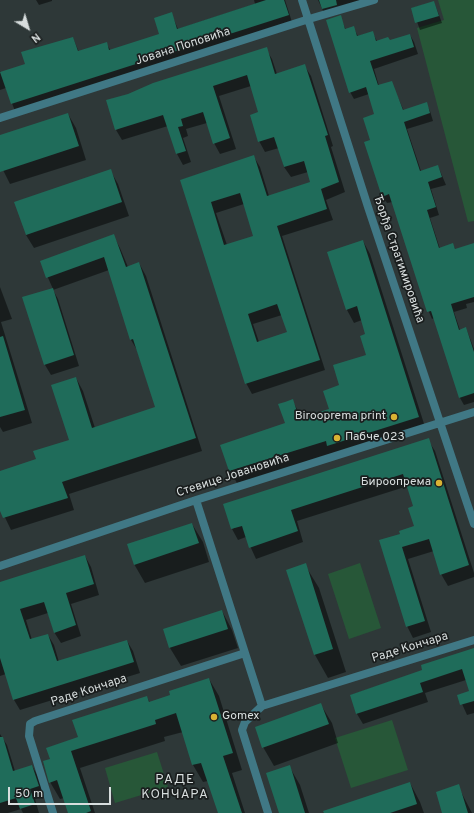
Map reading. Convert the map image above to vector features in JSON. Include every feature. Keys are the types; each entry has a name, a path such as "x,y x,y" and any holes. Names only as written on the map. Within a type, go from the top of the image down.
{"street":[{"name":"Ђорђа Стратимировића","path":"302,0 368,207 474,524"},
{"name":"Јована Поповића","path":"0,118 308,19 374,0"},
{"name":"Стевице Јовановића","path":"0,566 196,500 474,412"},
{"path":"196,500 262,706"},
{"name":"Раде Кончара","path":"268,813 242,730 245,722 262,706 474,640"},
{"name":"Раде Кончара","path":"53,813 29,736 30,724 42,718 245,653"}],"green space":[{"path":"438,0 474,0 474,221 468,222 417,28 444,20"},
{"path":"360,563 381,628 349,639 328,574"},
{"path":"392,720 408,770 351,788 335,738"},
{"path":"157,752 168,787 115,803 105,768"}],"building":[{"path":"266,0 284,0 289,15 11,104 0,72 25,64 21,52 73,37 78,51 107,42 109,50 159,34 154,18 172,12 177,29"},
{"path":"319,0 336,0 337,5 322,9"},
{"path":"434,1 439,16 415,23 411,8"},
{"path":"341,15 345,29 354,26 357,36 373,31 376,41 388,37 390,40 410,34 414,47 370,61 378,85 392,81 403,110 427,102 430,113 404,122 420,171 438,165 442,177 428,182 436,207 427,210 439,248 453,243 455,249 474,243 474,297 451,304 459,330 466,327 474,352 474,393 459,398 431,311 427,312 389,194 382,197 364,142 370,140 363,118 374,114 366,87 349,93 326,20"},
{"path":"267,47 275,74 305,64 328,135 325,136 339,182 321,189 327,209 277,226 320,360 245,384 180,180 254,155 267,196 310,182 304,161 284,167 274,137 258,142 250,115 258,112 247,75 213,86 230,138 213,144 203,112 181,119 183,126 178,127 186,151 176,154 163,115 115,130 106,100 128,94 153,83","holes":["240,193 253,236 224,245 211,202","277,304 287,332 257,342 248,314"]},
{"path":"68,113 79,146 0,172 0,135"},
{"path":"111,169 122,202 26,235 14,202"},
{"path":"114,234 126,267 139,262 196,438 62,482 68,498 3,518 0,511 0,471 36,459 33,451 69,440 51,385 76,377 92,428 155,407 133,339 130,340 104,257 46,278 40,261"},
{"path":"363,240 419,417 327,446 326,441 229,471 220,445 285,423 278,404 293,399 299,418 329,409 323,391 339,385 333,365 366,355 360,336 365,334 357,306 346,310 327,252"},
{"path":"53,288 74,355 44,365 22,297"},
{"path":"3,336 25,410 0,417 0,337"},
{"path":"429,438 469,565 440,575 429,539 402,547 425,621 406,627 379,540 400,534 399,531 414,526 408,508 413,506 403,474 291,510 298,531 249,548 242,526 231,529 223,504"},
{"path":"192,523 199,543 134,565 127,544"},
{"path":"85,555 94,584 66,593 76,625 54,633 44,602 20,609 30,639 48,634 57,661 127,640 134,662 13,700 0,658 0,582"},
{"path":"306,563 333,649 314,655 286,570"},
{"path":"222,610 228,629 169,648 163,629"},
{"path":"474,648 474,701 460,705 457,695 469,691 462,669 420,683 423,692 356,714 350,695 422,670 421,665"},
{"path":"209,678 233,753 223,756 242,813 218,813 201,763 192,765 176,713 155,720 156,724 71,751 91,811 86,813 68,813 57,780 49,783 43,761 50,759 46,748 78,737 72,720 147,696 149,702 170,695 169,691"},
{"path":"321,703 329,724 262,748 255,727"},
{"path":"0,737 3,737 13,771 32,765 39,786 30,789 35,804 20,809 16,798 0,803"},
{"path":"290,765 305,813 279,813 266,773"},
{"path":"410,782 417,804 390,813 324,813 323,811"},
{"path":"459,784 468,813 442,813 436,792"}],"place":[{"name":"Birooprema print","path":"394,417"},
{"name":"Пабче 023","path":"337,438"},
{"name":"Бироопрема","path":"439,483"},
{"name":"Gomex","path":"214,717"}],"district":[{"name":"РАДЕ КОНЧАРА","path":"175,788"}]}
